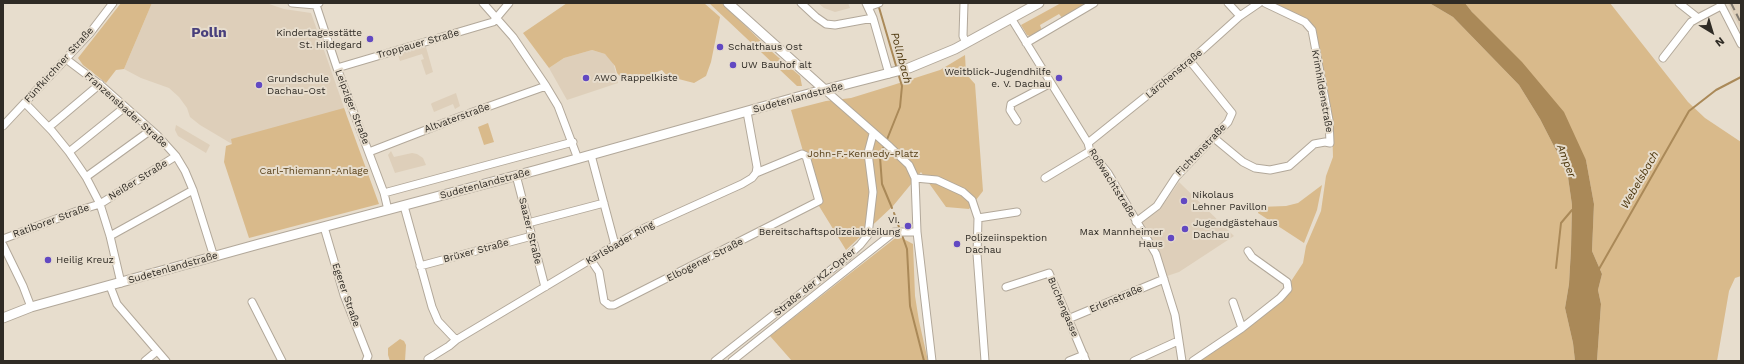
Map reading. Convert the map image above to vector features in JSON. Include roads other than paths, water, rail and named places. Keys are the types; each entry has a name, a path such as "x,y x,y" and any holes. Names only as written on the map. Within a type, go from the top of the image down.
{"street":[{"name":"Fünfkirchner Straße","path":"3,126 90,33 113,3"},
{"path":"292,3 318,4"},
{"path":"483,3 497,18 525,54 546,86 558,106 578,158"},
{"path":"497,18 509,3"},
{"path":"728,3 873,134 890,147 909,166 915,178 918,232 932,361"},
{"path":"801,3 826,24 835,25 873,18"},
{"path":"964,3 963,36 966,43"},
{"name":"Sudetenlandstraße","path":"3,318 31,307 903,70 929,61 966,43 1039,3"},
{"path":"1026,43 1094,3"},
{"path":"1228,3 1240,16"},
{"name":"Lärchenstraße","path":"1044,178 1089,147 1190,61 1240,16 1259,3"},
{"name":"Krimhildenstraße","path":"1214,138 1244,162 1255,168 1270,170 1289,166 1314,144 1325,142 1330,143 1329,120 1312,30 1304,22 1265,3"},
{"path":"1679,3 1698,18"},
{"name":"Leipziger Straße","path":"318,4 337,68 384,193 388,210"},
{"path":"872,4 873,18 891,73"},
{"path":"1662,58 1692,22 1721,4 1741,44"},
{"name":"Troppauer Straße","path":"337,68 486,24 497,18"},
{"name":"Roßwachtstraße","path":"1011,18 1089,147 1108,173 1156,254 1175,315 1182,361"},
{"name":"Franzensbader Straße","path":"66,59 100,84 151,130 176,156 185,171 193,190 214,257"},
{"name":"Fichtenstraße","path":"1136,222 1157,206 1176,177 1228,122 1232,113 1190,61"},
{"path":"1017,121 1010,110 1010,104 1050,83"},
{"path":"49,128 100,84"},
{"name":"Altvaterstraße","path":"369,152 462,116 546,86"},
{"path":"25,103 69,152 86,177 100,204 110,236 121,283"},
{"path":"69,152 125,107"},
{"path":"747,112 754,144 756,173"},
{"path":"86,177 151,130"},
{"name":"Straße der KZ.-Opfer","path":"715,361 847,257 868,235 873,192 868,153 873,134"},
{"name":"Sudetenlandstraße","path":"384,193 573,142"},
{"name":"Elbogener Straße","path":"591,260 599,272 604,301 609,305 614,305 819,201 806,156 802,154 756,173"},
{"path":"591,155 615,245"},
{"name":"Neißer Straße","path":"100,204 176,156"},
{"name":"Karlsbader Ring","path":"428,358 640,230 747,182 756,173"},
{"name":"Saazer Straße","path":"516,175 545,287"},
{"path":"915,178 937,180 963,192 972,200 978,218 977,254 985,361"},
{"path":"110,236 193,190"},
{"path":"528,223 604,203"},
{"name":"Ratiborer Straße","path":"3,238 100,204"},
{"path":"404,206 435,314 456,340"},
{"path":"978,218 1017,212"},
{"name":"Egerer Straße","path":"324,227 344,295 368,356 366,361"},
{"path":"732,361 894,232 918,232"},
{"name":"Brüxer Straße","path":"420,266 532,236"},
{"path":"3,245 5,253 23,286 31,307"},
{"path":"1193,361 1242,328 1280,298 1288,289 1287,282 1252,257 1248,250"},
{"name":"Buchengasse","path":"1006,287 1049,273 1085,358"},
{"name":"Erlenstraße","path":"1068,319 1164,279"},
{"path":"110,286 117,304 166,361"},
{"path":"252,302 282,361"},
{"path":"1233,302 1242,328"},
{"path":"1134,361 1178,341"},
{"path":"145,361 157,351"},
{"path":"1069,361 1085,358"}],"water":[{"name":"Amper","path":"1423,3 1465,3 1472,12 1522,62 1564,112 1586,160 1594,204 1592,251 1602,274 1598,290 1601,304 1597,361 1575,361 1573,343 1565,308 1569,284 1572,205 1568,177 1559,156 1540,119 1519,85 1453,17 1431,4"}],"waterway":[{"name":"Pollnbach","path":"878,4 897,69"},
{"name":"Pollnbach","path":"886,142 900,107 902,86 898,73"},
{"name":"Webelsbach","path":"1599,269 1689,111 1716,90 1741,77"},
{"name":"Pollnbach","path":"884,146 880,157 882,184 892,208"},
{"path":"1556,268 1561,223 1572,210"},
{"name":"Pollnbach","path":"894,213 900,230"},
{"name":"Pollnbach","path":"902,235 907,249 910,306 924,361"}],"railway":[{"path":"1731,3 1741,23"}],"place":[{"name":"Kindertagesstätte St. Hildegard","path":"370,39"},
{"name":"Schalthaus Ost","path":"720,47"},
{"name":"UW Bauhof alt","path":"733,65"},
{"name":"AWO Rappelkiste","path":"586,78"},
{"name":"Weitblick-Jugendhilfe e. V. Dachau","path":"1059,78"},
{"name":"Grundschule Dachau-Ost","path":"259,85"},
{"name":"Nikolaus Lehner Pavillon","path":"1184,201"},
{"name":"VI. Bereitschaftspolizeiabteilung","path":"908,226"},
{"name":"Jugendgästehaus Dachau","path":"1185,229"},
{"name":"Max Mannheimer Haus","path":"1171,238"},
{"name":"Polizeiinspektion Dachau","path":"957,244"},
{"name":"Heilig Kreuz","path":"48,260"}],"district":[{"name":"Polln","path":"209,33"}],"park label":[{"name":"John-F.-Kennedy-Platz","path":"863,154"},
{"name":"Carl-Thiemann-Anlage","path":"314,171"}]}
